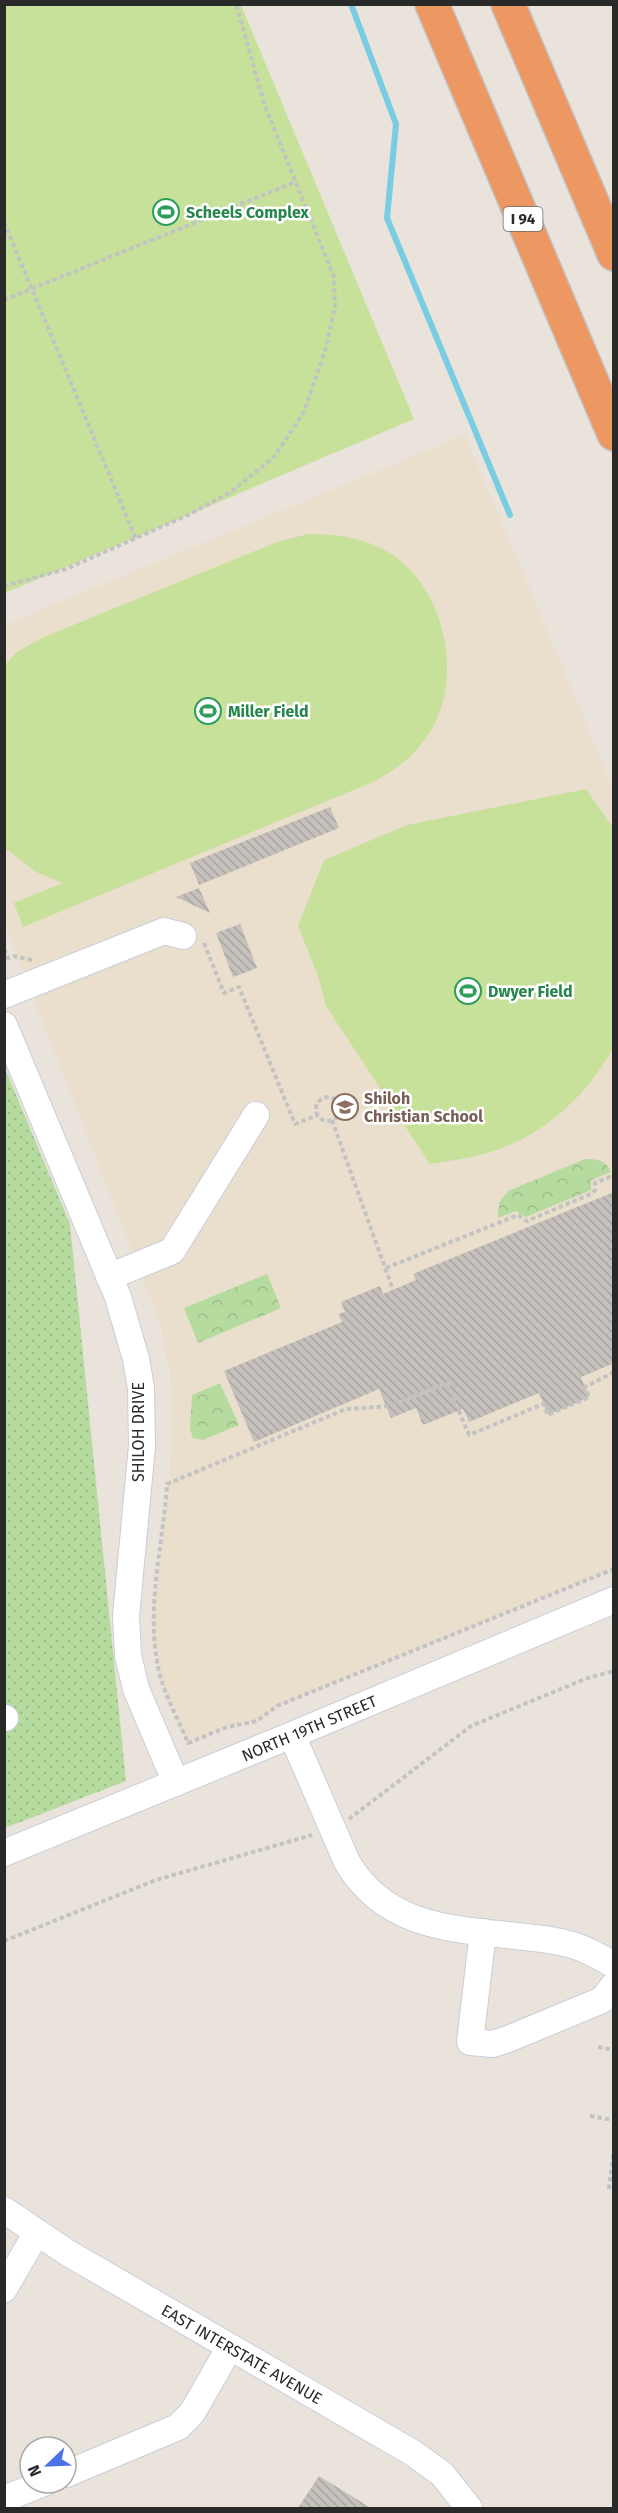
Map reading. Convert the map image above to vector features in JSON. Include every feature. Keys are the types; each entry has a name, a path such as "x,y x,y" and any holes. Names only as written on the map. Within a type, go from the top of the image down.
{"highway":[{"name":"I 94","path":"432,4 614,434"},
{"path":"508,4 614,254"}],"street":[{"path":"4,995 164,931 193,938"},
{"name":"SHILOH DRIVE","path":"4,1025 110,1277 136,1359 141,1388 142,1446 126,1616 128,1655 136,1689 176,1783"},
{"path":"110,1277 172,1251 256,1115"},
{"name":"NORTH 19TH STREET","path":"4,1853 292,1736 614,1600"},
{"path":"292,1736 347,1862 364,1887 388,1906 415,1920 431,1924 572,1944 614,1965"},
{"path":"483,1932 470,2042 501,2042 602,2000 614,1985"},
{"name":"EAST INTERSTATE AVENUE","path":"4,2210 36,2234 413,2453 442,2474 470,2508"},
{"path":"4,2289 36,2234"},
{"path":"78,2469 178,2427 192,2413 230,2347"},
{"path":"4,2499 18,2493"}],"path":[{"path":"4,586 66,569 188,515 231,492 274,457 304,412 325,351 335,307 334,277 265,106 236,4"},
{"path":"4,300 295,182"},
{"path":"4,222 135,539"},
{"path":"193,938 224,993 239,987 295,1124 318,1115"},
{"path":"4,949 8,958 14,956 31,960 42,956"},
{"path":"324,1098 331,1098 340,1108 338,1116 332,1120 324,1120 318,1115 318,1103 324,1098"},
{"path":"332,1120 393,1290"},
{"path":"386,1268 518,1215 527,1221 591,1194 595,1190 595,1182 614,1175"},
{"path":"614,1372 585,1387 589,1397 548,1415 543,1404 469,1435 447,1383 391,1406 346,1409 167,1484 154,1605 154,1647 160,1678 188,1743 227,1727 257,1721 277,1706 614,1569"},
{"path":"598,2047 614,2050"},
{"path":"590,2116 614,2120"},
{"path":"609,2189 614,2149"}],"shaded area":[{"name":"Shiloh Christian School","path":"465,435 613,788 613,1569 277,1706 257,1721 227,1727 188,1743 160,1678 153,1633 173,1429 171,1380 160,1323 5,925 4,625"}],"green space":[{"name":"Scheels Complex","path":"5,4 241,5 414,419 5,593"},
{"path":"308,534 347,537 374,545 405,565 423,585 436,610 444,637 447,665 445,693 437,719 423,742 400,765 373,782 23,927 14,903 63,883 36,872 5,848 5,665 17,652 44,637 277,542"},
{"name":"Dwyer Field","path":"586,789 613,828 613,1048 589,1084 558,1115 540,1128 501,1148 474,1156 430,1164 326,1006 318,976 298,926 324,860 407,825"},
{"path":"4,1066 70,1224 126,1781 5,1828"},
{"path":"585,1159 601,1161 611,1172 591,1180 591,1190 526,1217 516,1211 498,1218 499,1203 508,1191"},
{"path":"267,1274 281,1308 198,1343 184,1308"},
{"path":"220,1383 239,1425 203,1440 193,1438 190,1429 192,1395"}],"building":[{"path":"330,807 339,828 199,885 190,863"},
{"path":"199,888 210,913 176,897"},
{"path":"240,924 257,968 233,977 216,933"},
{"path":"614,1192 614,1363 581,1377 589,1397 548,1415 539,1393 469,1422 463,1409 423,1425 416,1408 391,1418 379,1389 254,1442 224,1371 342,1322 338,1314 345,1312 341,1302 380,1286 383,1294 416,1280 413,1274"},
{"path":"319,2476 371,2508 298,2508"}],"waterway":[{"path":"351,4 396,124 387,218 510,515"}],"place":[{"name":"Scheels Complex","path":"166,212"},
{"name":"Miller Field","path":"208,711"},
{"name":"Dwyer Field","path":"468,991"},
{"name":"Shiloh Christian School","path":"345,1107"}]}
